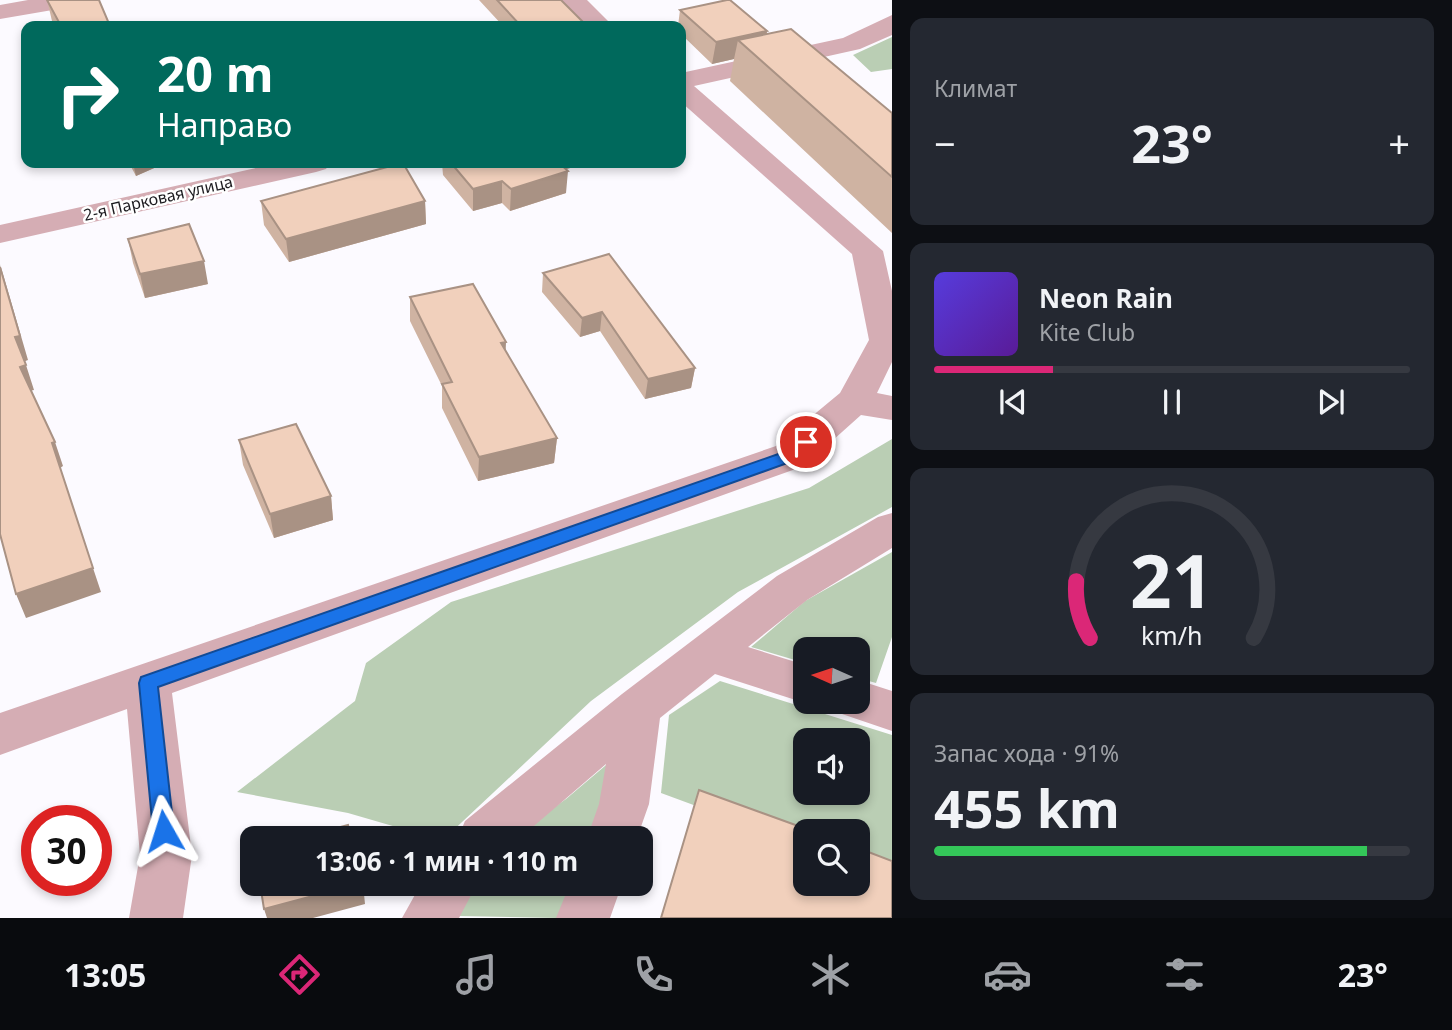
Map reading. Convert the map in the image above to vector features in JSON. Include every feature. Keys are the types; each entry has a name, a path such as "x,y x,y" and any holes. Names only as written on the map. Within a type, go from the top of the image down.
{"street":[{"path":"573,0 596,21"},
{"path":"0,12 62,1"},
{"path":"686,80 851,44 885,29 892,22"},
{"path":"816,51 845,75"},
{"path":"0,734 790,456 855,401 886,340 867,251 686,92"},
{"name":"2-я Парковая улица","path":"0,234 294,168"},
{"path":"855,401 892,408"},
{"path":"497,826 638,708 792,587 892,528"},
{"path":"708,653 793,680"},
{"path":"148,683 166,855 156,918"},
{"path":"870,704 892,711"},
{"path":"616,826 624,804 638,708"},
{"path":"429,918 443,896"},
{"path":"583,918 591,896"}],"green space":[{"path":"892,37 892,69 871,72 853,55"},
{"path":"892,439 892,507 738,592 591,701 458,826 393,826 348,813 237,792 355,701 366,663 451,602 809,488"},
{"path":"892,552 892,637 876,683 870,681 870,637 793,637 793,659 751,647 805,601"},
{"path":"720,681 793,704 793,714 825,714 870,728 793,728 793,805 870,805 870,728 892,735 892,878 870,870 870,819 793,819 793,842 661,793 669,715"},
{"path":"612,760 601,812 595,826 528,826 566,799"},
{"path":"469,896 566,896 557,918 457,916"}],"building":[{"path":"47,0 99,0 108,21 58,21"},
{"path":"497,0 561,0 582,21 516,21"},
{"path":"727,0 767,31 716,42 680,10"},
{"path":"791,29 892,113 892,177 738,40"},
{"path":"384,168 406,168 425,201 286,239 261,201"},
{"path":"455,168 565,168 568,171 511,189 502,181 473,189"},
{"path":"189,224 204,261 140,274 128,239"},
{"path":"609,254 695,368 648,379 602,312 582,318 543,273"},
{"path":"0,267 20,336 15,337 26,365 20,367 55,442 52,443 93,568 16,594 0,534"},
{"path":"473,284 506,342 501,343 557,438 479,457 442,384 452,382 410,297"},
{"path":"296,424 331,496 270,514 239,440"},
{"path":"699,790 793,824 793,896 870,896 870,853 892,861 892,918 661,918"},
{"path":"262,896 313,896 264,909"}],"route":[{"path":"164,831 148,683 790,456 806,442"}]}
